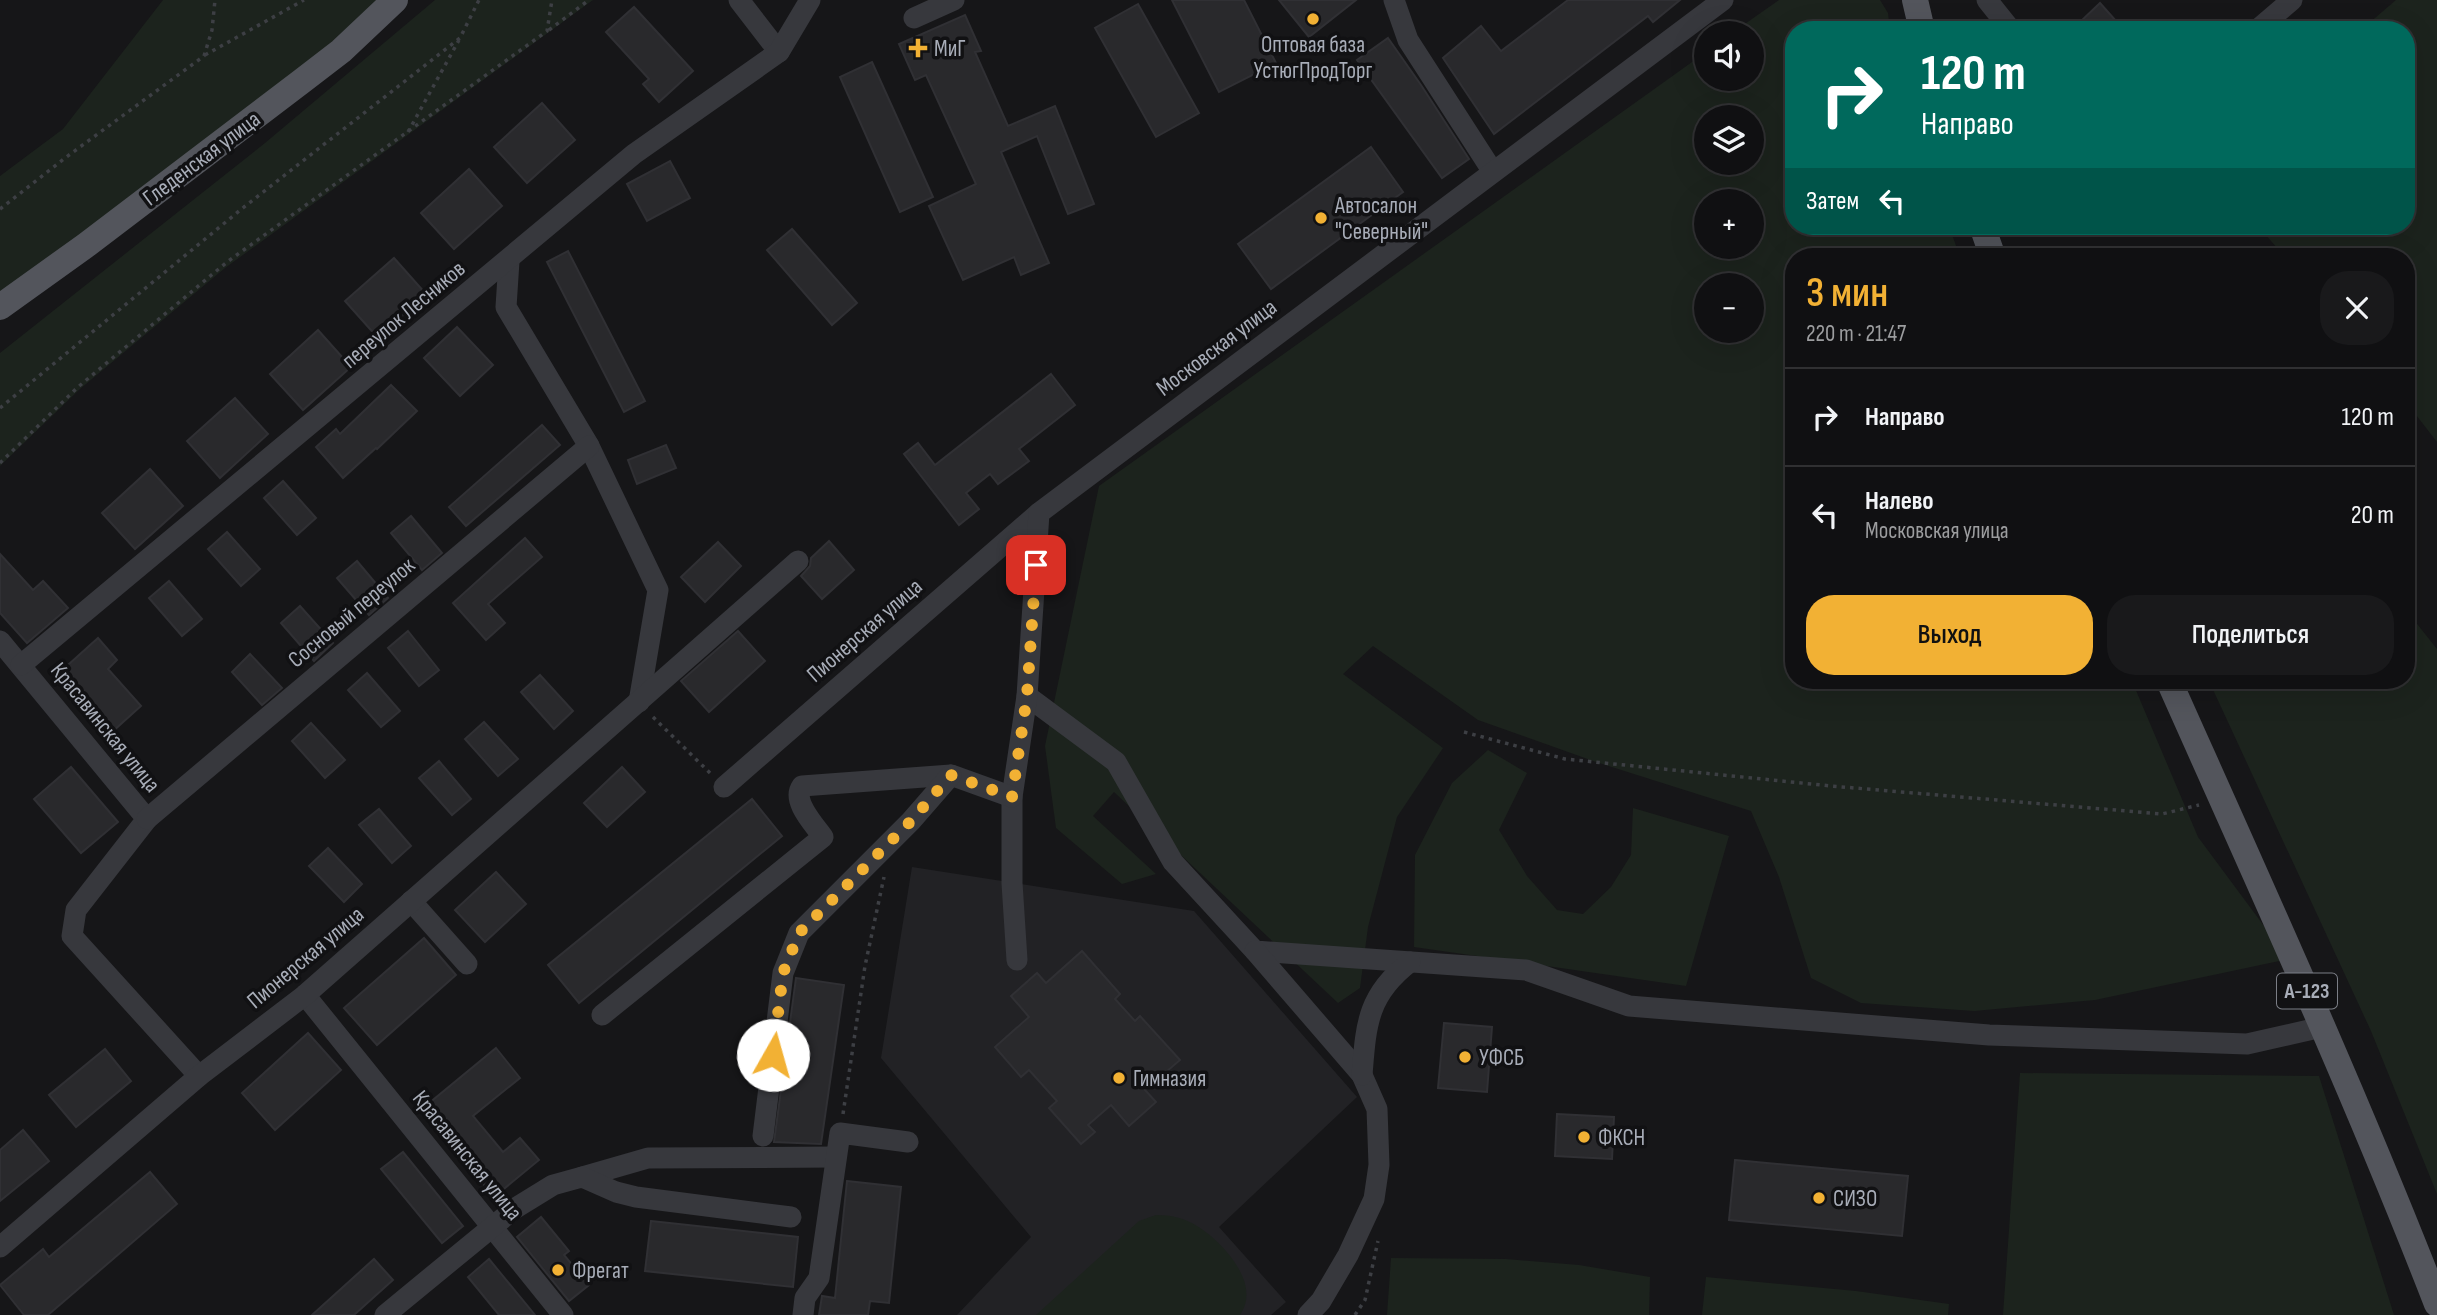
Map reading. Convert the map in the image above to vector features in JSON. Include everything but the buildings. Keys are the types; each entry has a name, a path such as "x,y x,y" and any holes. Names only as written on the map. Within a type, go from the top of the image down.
{"main road":[{"name":"Гледенская улица","path":"0,307 85,247 341,51 395,0"},
{"path":"1915,0 1920,21"},
{"name":"А-123","path":"2173,689 2322,1027 2402,1214 2437,1304"}],"street":[{"path":"739,0 779,52"},
{"name":"переулок Лесников","path":"22,665 634,155 779,52 810,0"},
{"path":"914,18 954,0"},
{"path":"1394,0 1408,40 1493,172"},
{"name":"Московская улица","path":"1039,513 1723,0"},
{"path":"1987,0 2004,21"},
{"path":"2268,21 2292,0"},
{"path":"509,261 506,307 589,446 657,590 639,702"},
{"name":"Сосновый переулок","path":"147,819 589,446"},
{"path":"1017,960 1012,883 1012,797 1027,696 1039,513"},
{"name":"Пионерская улица","path":"724,787 1039,513"},
{"name":"Пионерская улица","path":"0,1247 199,1076 305,995 798,561"},
{"name":"Красавинская улица","path":"0,640 147,819 76,910 72,936 199,1076"},
{"path":"1027,696 1116,762 1173,862 1255,951 1362,1075 1377,1110 1379,1165 1374,1199 1348,1255 1321,1301 1308,1315"},
{"path":"602,1015 823,837 798,799 798,791 802,786 951,775 1012,797"},
{"path":"763,1136 783,973 799,933 911,821 951,775"},
{"path":"411,901 467,964"},
{"path":"1255,951 1526,970 1629,1006 1989,1035 2247,1044 2322,1027"},
{"path":"1362,1075 1367,1022 1392,976 1410,962"},
{"name":"Красавинская улица","path":"305,995 563,1315"},
{"path":"803,1315 805,1298 819,1278 840,1133 908,1142"},
{"path":"385,1315 514,1209 553,1185 648,1158 836,1157"},
{"path":"582,1177 616,1192 636,1197 791,1217"}],"path":[{"path":"204,56 212,30 215,0"},
{"path":"0,209 204,56 304,0"},
{"path":"407,133 479,0"},
{"path":"547,31 552,0"},
{"path":"0,463 78,387 227,262 589,0"},
{"path":"0,408 244,207 460,38"},
{"path":"639,702 724,787"},
{"path":"1464,732 1565,759 1859,788 2162,814 2222,799"},
{"path":"840,1133 864,966 886,868"},
{"path":"1355,1315 1365,1300 1378,1247 1377,1235"}],"shaded area":[{"path":"163,0 395,0 0,307 0,176 63,129"},
{"path":"435,0 593,0 225,268 80,389 0,466 0,353 265,143"},
{"path":"1779,0 1880,0 1888,13 1889,21 1785,21 1785,235 1952,235 1957,248 1785,248 1785,689 2135,689 2198,837 2267,930 2284,960 2095,1000 1974,1011 1861,1003 1811,978 1779,877 1751,811 1596,762 1478,720 1373,646 1343,674 1443,748 1397,817 1368,927 1360,988 1338,1003 1114,792 1093,816 1156,874 1122,884 1056,828 1045,746 1099,486 1694,61 1694,91 1764,91 1764,21 1749,21"},
{"path":"2396,0 2437,0 2437,442 2415,414 2415,248 2277,248 2266,235 2415,235 2415,21 2372,21"},
{"path":"2415,621 2437,649 2437,1194 2371,1031 2213,689 2415,689"},
{"path":"1488,750 1527,773 1499,830 1527,876 1557,910 1583,914 1611,887 1631,855 1633,808 1729,836 1686,986 1414,947 1415,855 1452,783"},
{"name":"Гимназия","path":"912,867 1194,911 1357,1097 1219,1227 1286,1302 1271,1315 957,1315 1031,1237 881,1058"},
{"path":"2020,1073 2319,1076 2394,1315 2003,1315"},
{"path":"1156,1215 1192,1223 1228,1253 1243,1277 1246,1290 1246,1303 1240,1315 1036,1315 1139,1221"},
{"path":"1391,1258 1506,1259 1579,1265 1650,1277 1649,1315 1387,1315"},
{"path":"1706,1277 1856,1291 1949,1304 1948,1315 1702,1315"}],"place":[{"name":"Оптовая база УстюгПродТорг","path":"1313,19"},
{"name":"МиГ","path":"918,48"},
{"name":"Автосалон \"Северный\"","path":"1321,218"},
{"name":"УФСБ","path":"1465,1057"},
{"name":"Гимназия","path":"1119,1078"},
{"name":"ФКСН","path":"1584,1137"},
{"name":"СИЗО","path":"1819,1198"},
{"name":"Фрегат","path":"558,1270"}],"route":[{"path":"773,1055 783,973 799,933 911,821 951,775 1012,797 1027,696 1036,565"}]}
